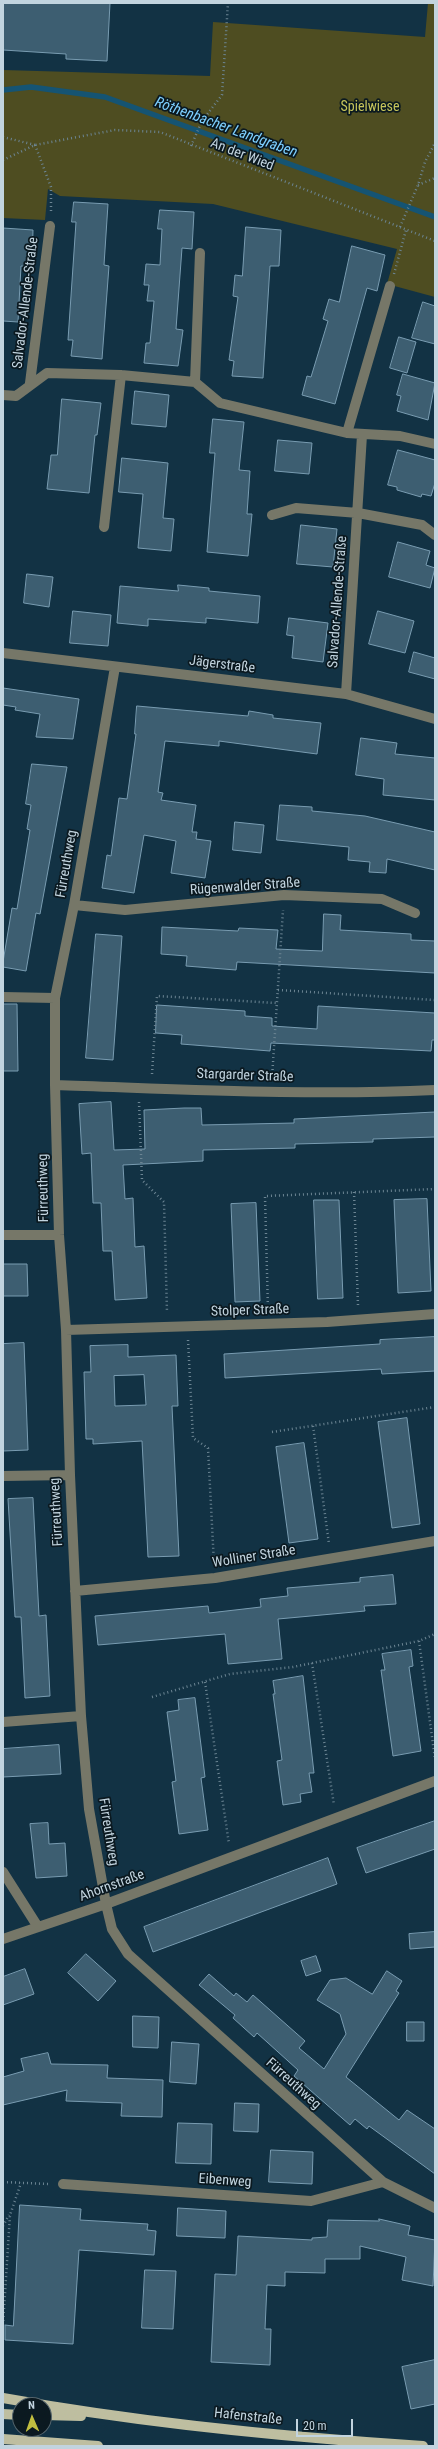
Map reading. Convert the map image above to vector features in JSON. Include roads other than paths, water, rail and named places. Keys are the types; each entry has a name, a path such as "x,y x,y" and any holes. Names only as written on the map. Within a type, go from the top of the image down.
{"main road":[{"name":"Hafenstraße","path":"3,2398 119,2416 281,2435 423,2446"},
{"name":"Hafenstraße","path":"52,2415 119,2416"},
{"path":"3,2439 96,2446"}],"street":[{"name":"Salvador-Allende-Straße","path":"30,383 50,226"},
{"path":"200,253 195,382 220,402 347,433 400,436 435,444"},
{"path":"347,433 390,286"},
{"name":"Salvador-Allende-Straße","path":"3,395 16,396 30,383 48,373 121,375 195,382"},
{"path":"104,527 121,375"},
{"name":"Salvador-Allende-Straße","path":"346,694 362,435"},
{"path":"272,515 296,508 358,513 422,525 435,535"},
{"name":"Jägerstraße","path":"3,653 346,694 435,719"},
{"name":"Fürreuthweg","path":"115,667 74,905 55,998 55,1085 59,1234 66,1330 70,1475 81,1716 89,1810 106,1904 112,1929 128,1954 383,2182 435,2208"},
{"name":"Rügenwalder Straße","path":"74,905 125,910 284,895 382,899 415,913"},
{"path":"3,997 55,998"},
{"name":"Stargarder Straße","path":"55,1085 376,1093 435,1090"},
{"path":"3,1235 59,1234"},
{"name":"Stolper Straße","path":"66,1330 268,1324 359,1320 435,1314"},
{"path":"3,1476 70,1475"},
{"name":"Wolliner Straße","path":"75,1591 215,1578 435,1541"},
{"path":"3,1722 81,1716"},
{"name":"Ahornstraße","path":"3,1939 106,1904 435,1781"},
{"path":"3,1872 38,1927"},
{"name":"Eibenweg","path":"63,2184 311,2201 383,2182"}],"waterway":[{"name":"Röthenbacher Landgraben","path":"3,90 31,87 105,97 435,217"}],"park label":[{"name":"Spielwiese","path":"370,107"}]}
